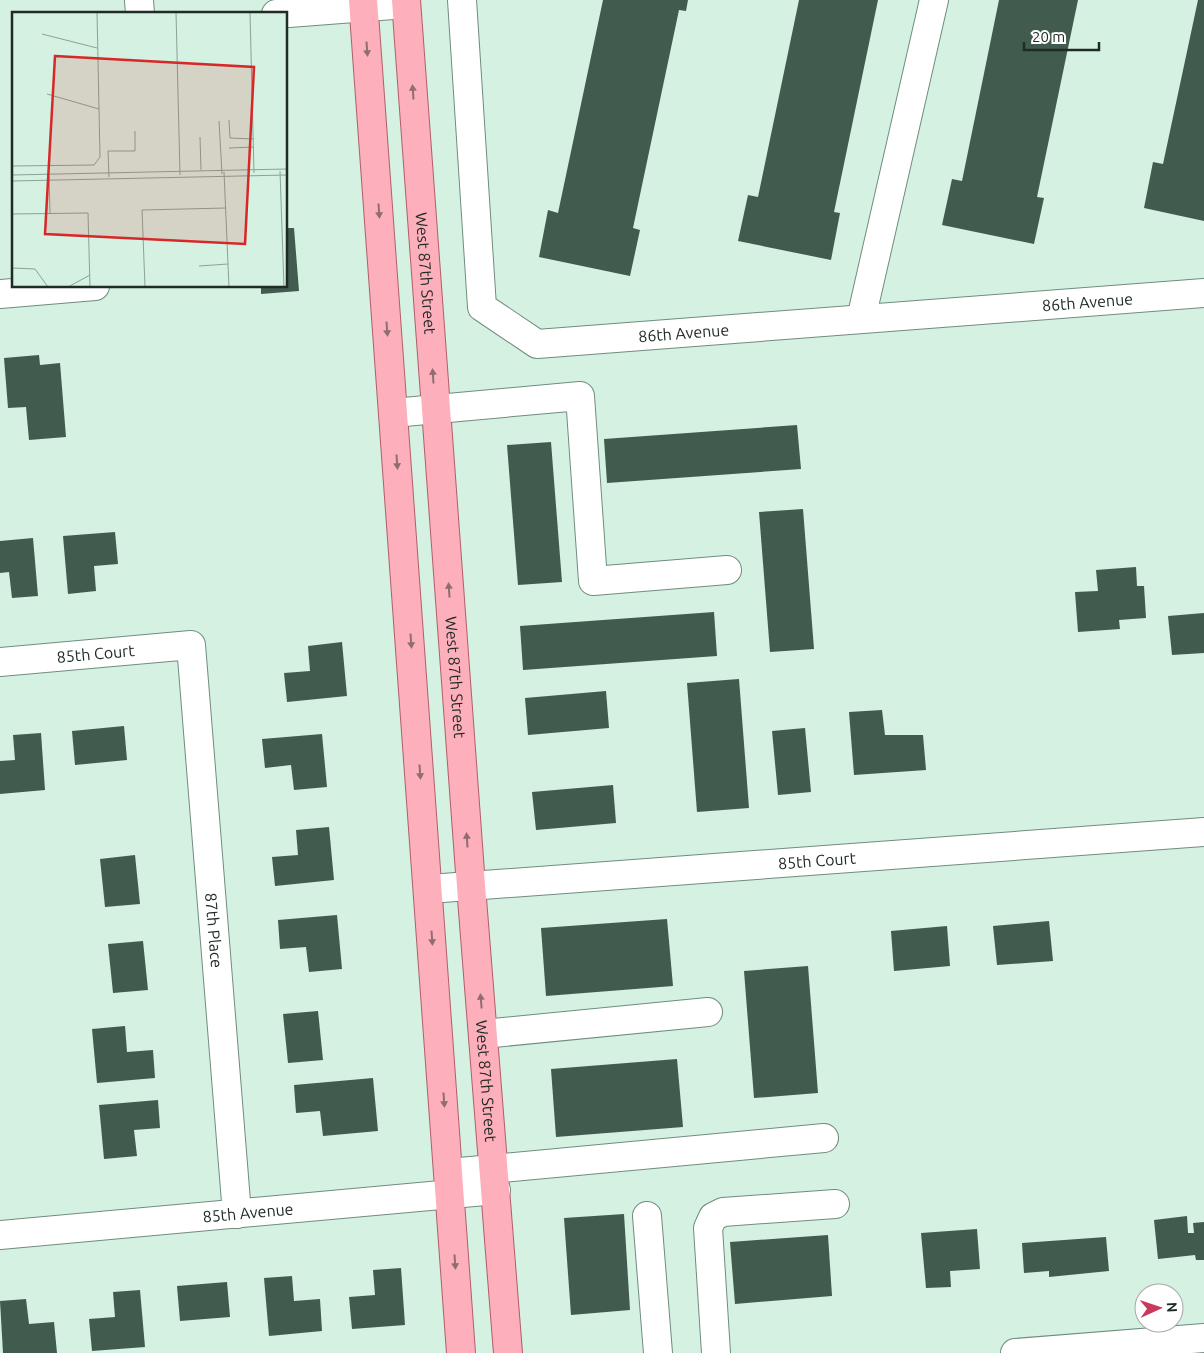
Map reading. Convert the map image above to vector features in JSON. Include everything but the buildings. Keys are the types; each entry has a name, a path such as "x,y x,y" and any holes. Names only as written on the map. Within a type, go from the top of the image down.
{"main road":[{"name":"West 87th Street","path":"406,2 435,410 508,1353"},
{"path":"364,3 461,1353"}],"street":[{"name":"86th Avenue","path":"462,0 482,307 537,344 1204,293"},
{"path":"861,319 934,0"},
{"path":"288,12 364,3 406,2"},
{"path":"0,294 71,288"},
{"path":"393,413 580,396 593,581 727,570"},
{"name":"85th Court","path":"0,662 191,645"},
{"name":"87th Place","path":"191,645 237,1214"},
{"name":"85th Court","path":"429,890 1204,832"},
{"path":"483,1034 708,1012"},
{"name":"85th Avenue","path":"0,1235 237,1214 449,1184 495,1180 824,1138"},
{"path":"716,1353 708,1228 713,1217 723,1212 835,1204"},
{"path":"647,1216 658,1353"},
{"path":"1015,1353 1204,1338"}]}
